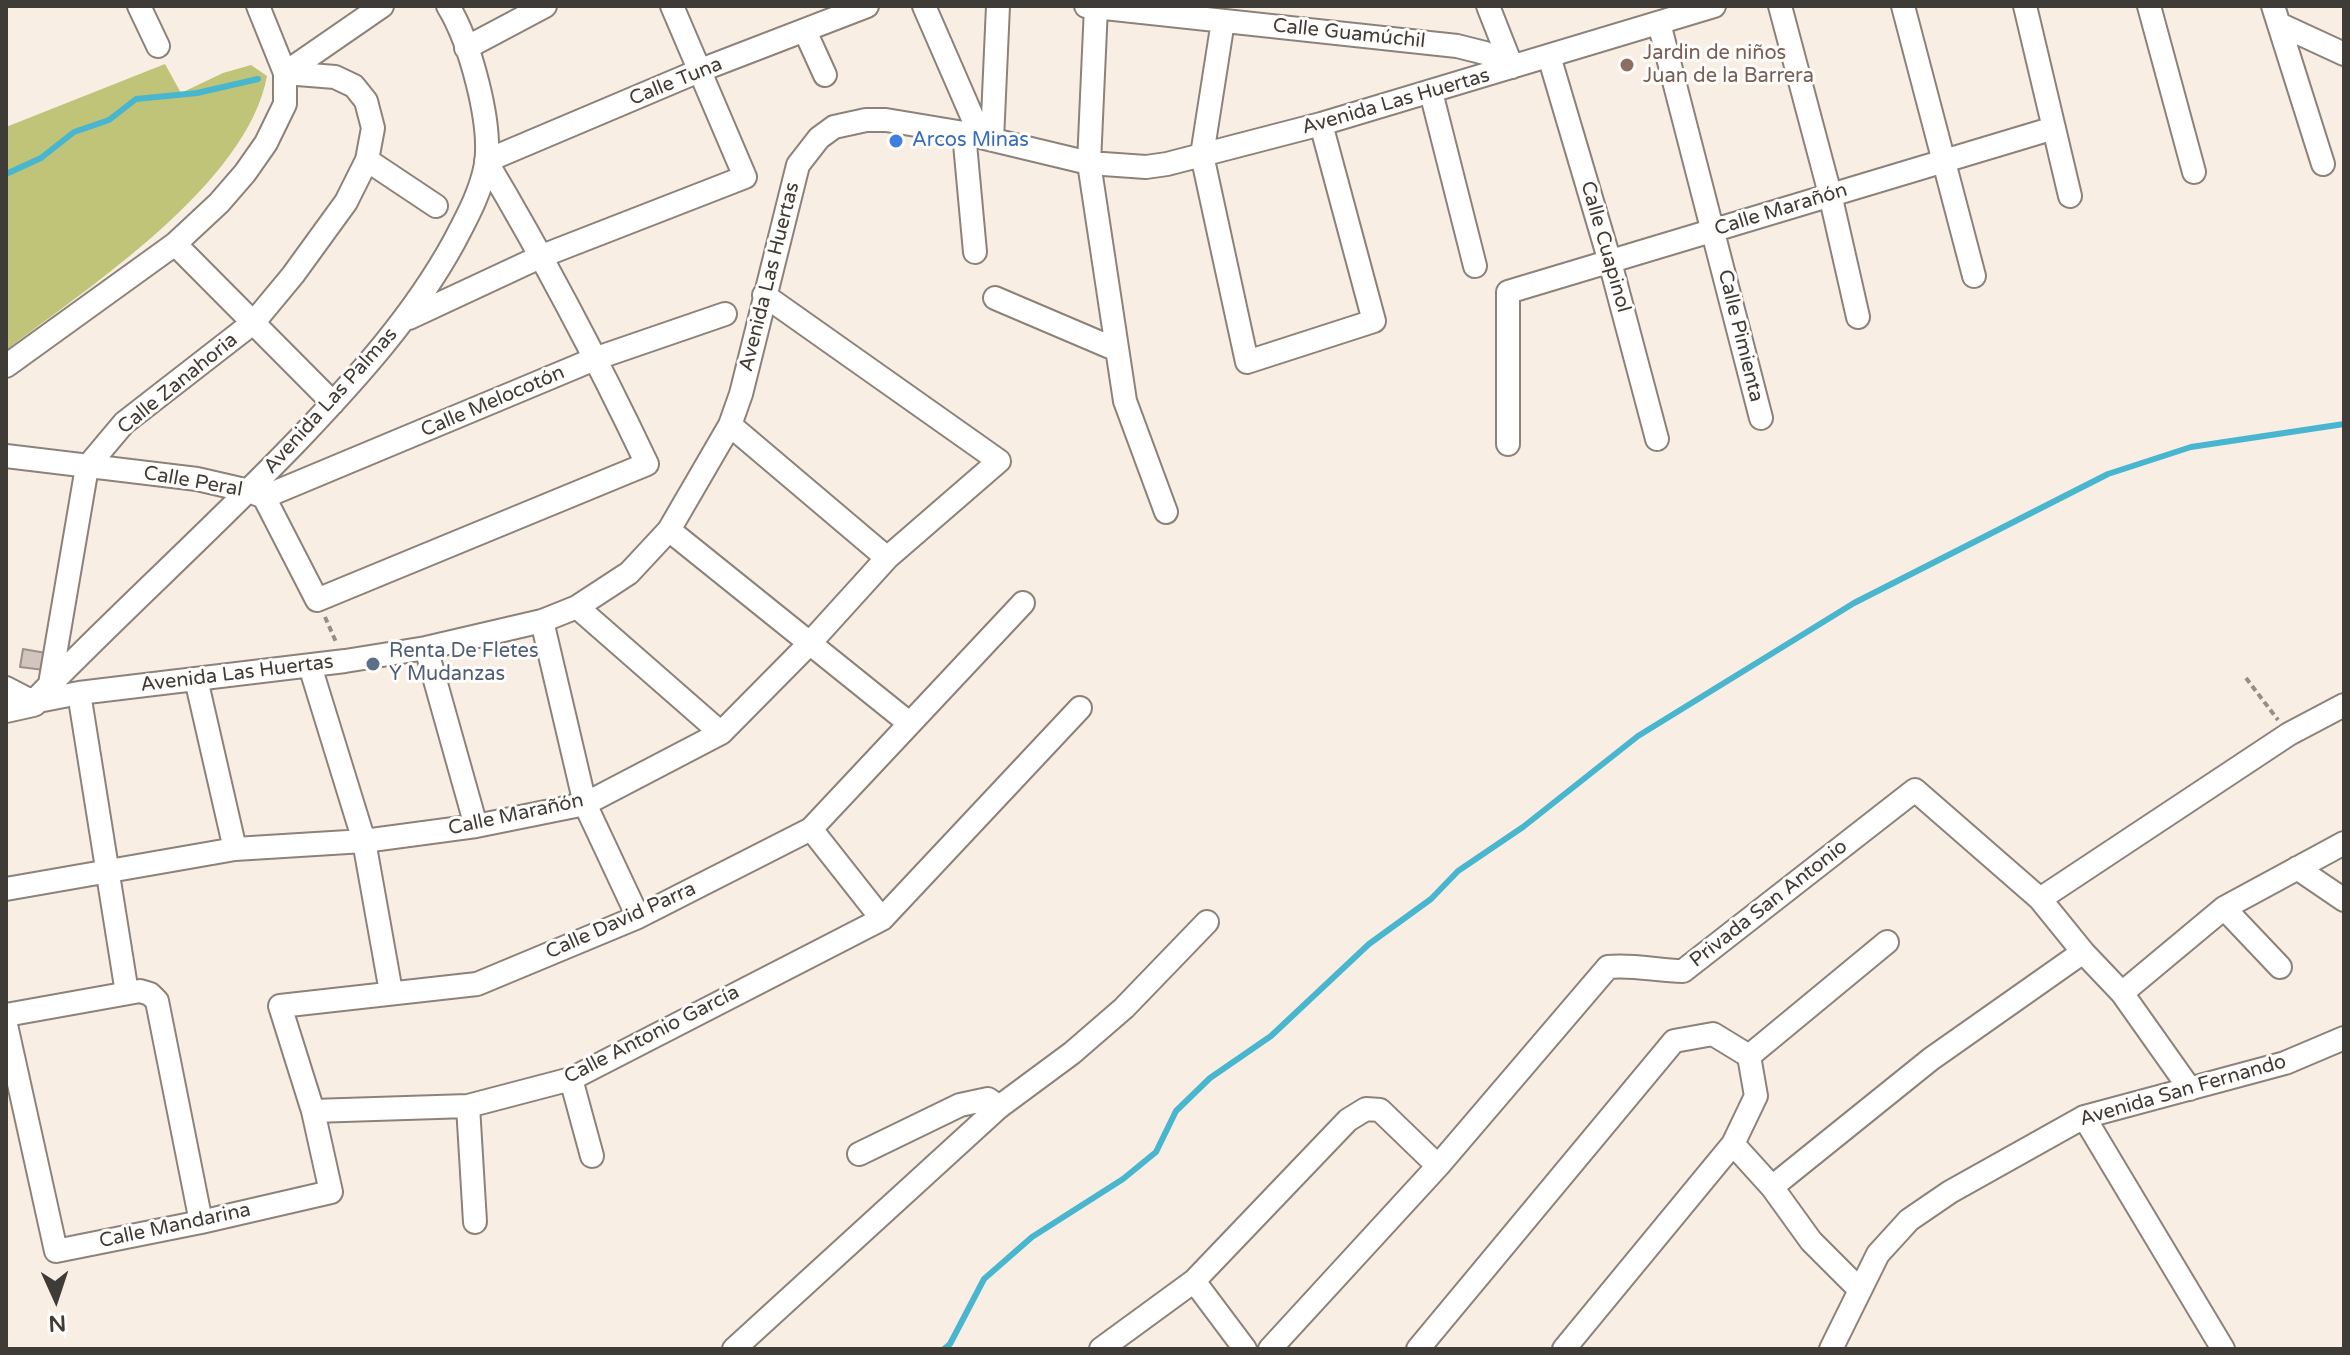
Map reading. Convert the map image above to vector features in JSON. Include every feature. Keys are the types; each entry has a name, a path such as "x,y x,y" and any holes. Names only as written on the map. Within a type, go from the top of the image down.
{"street":[{"path":"139,6 158,46"},
{"path":"6,366 175,244 219,203 266,143 285,104 285,73 258,6"},
{"path":"285,73 382,6"},
{"name":"Avenida Las Palmas","path":"30,698 256,494 405,319 438,272 479,190 486,161 479,87 448,6"},
{"path":"466,48 545,6"},
{"path":"405,319 542,256 745,177 672,6"},
{"name":"Calle Tuna","path":"486,161 701,70 867,6"},
{"path":"924,6 979,137"},
{"path":"975,252 979,137 998,6"},
{"path":"1488,6 1512,67"},
{"name":"Avenida Las Huertas","path":"30,698 310,666 426,648 542,621 577,607 629,573 669,530 730,425 741,394 798,165 819,138 834,127 866,120 886,120 979,137 1089,163 1146,167 1321,124 1714,6"},
{"path":"1780,6 1830,194 1858,317"},
{"path":"1903,6 1974,276"},
{"path":"2025,6 2070,196"},
{"path":"2149,6 2194,172"},
{"path":"1091,7 1089,163 1125,401 1166,512"},
{"name":"Calle Guamúchil","path":"1091,7 1457,46 1485,53 1512,67"},
{"path":"2276,15 2344,54"},
{"path":"2276,15 2323,164"},
{"path":"1223,21 1202,155 1247,362 1374,321 1321,124"},
{"name":"Calle Pimienta","path":"1659,23 1761,418"},
{"path":"805,31 825,75"},
{"name":"Calle Cuapinol","path":"1549,56 1610,262 1657,439"},
{"path":"285,73 335,77 354,86 366,101 373,128 367,160 436,206"},
{"path":"1431,92 1475,266"},
{"name":"Calle Marañón","path":"1508,444 1508,292 2054,128"},
{"name":"Calle Zanahoria","path":"87,467 124,423 254,322 346,202 367,160"},
{"path":"317,600 647,464 597,358 486,161"},
{"path":"175,244 333,403"},
{"name":"Calle Marañón","path":"6,889 235,849 364,841 476,826 585,804 721,733 809,644 887,558 999,461 764,295"},
{"path":"995,298 1117,350"},
{"name":"Calle Melocotón","path":"256,494 597,358 725,314"},
{"path":"730,425 887,558"},
{"name":"Calle Peral","path":"6,456 197,479 256,494 317,600"},
{"path":"6,688 30,698 87,467"},
{"path":"669,530 909,723"},
{"name":"Calle David Parra","path":"313,1111 280,1006 477,984 638,917 811,829 1023,603"},
{"path":"577,607 721,733"},
{"path":"542,621 585,804 638,917"},
{"path":"426,648 476,826"},
{"path":"310,666 364,841 391,992"},
{"path":"196,679 235,849"},
{"path":"79,693 127,993"},
{"path":"2190,1089 2122,993 2083,952 2040,899 2289,734 2344,705"},
{"name":"Calle Antonio García","path":"313,1111 468,1106 571,1079 882,919 1080,708"},
{"name":"Privada San Antonio","path":"1438,1166 1608,967 1627,965 1683,971 1915,790 2040,899"},
{"path":"811,829 882,919"},
{"path":"2122,993 2224,908 2344,843"},
{"path":"2297,868 2344,900"},
{"path":"2224,908 2280,967"},
{"path":"734,1349 999,1107 1072,1053 1124,1008 1207,922"},
{"path":"1749,1056 1887,942"},
{"path":"1772,1187 1931,1059 2083,952"},
{"path":"6,1015 140,991 150,994 157,1001 201,1222"},
{"name":"Calle Mandarina","path":"6,1025 56,1251 331,1192 313,1111"},
{"path":"1418,1349 1674,1041 1713,1034 1749,1056 1756,1096 1733,1144 1564,1349"},
{"name":"Avenida San Fernando","path":"1831,1349 1878,1254 1909,1220 1950,1192 2084,1117 2285,1063 2344,1038"},
{"path":"571,1079 592,1156"},
{"path":"859,1154 960,1105 988,1099 999,1107"},
{"path":"468,1106 475,1222"},
{"path":"1101,1349 1194,1281 1348,1120 1366,1109 1380,1110 1438,1166 1270,1349"},
{"path":"2084,1117 2223,1349"},
{"path":"1733,1144 1772,1187 1811,1241 1860,1290"},
{"path":"1194,1281 1245,1349"}],"path":[{"path":"317,600 345,661"},
{"path":"2246,678 2289,734"}],"green space":[{"path":"165,64 181,93 223,73 251,65 267,76 253,116 229,156 198,194 120,264 6,350 6,127"}],"building":[{"path":"23,649 46,653 44,670 20,667"}],"waterway":[{"path":"6,174 41,158 74,132 109,120 136,99 197,93 258,79"},
{"path":"944,1349 950,1344 984,1279 1032,1237 1123,1179 1156,1152 1176,1111 1210,1078 1271,1036 1369,944 1431,899 1458,871 1523,827 1638,736 1854,603 2108,474 2191,447 2344,424"}],"place":[{"name":"Jardin de niños Juan de la Barrera","path":"1627,65"},
{"name":"Arcos Minas","path":"896,141"},
{"name":"Renta De Fletes Y Mudanzas","path":"373,664"}]}
